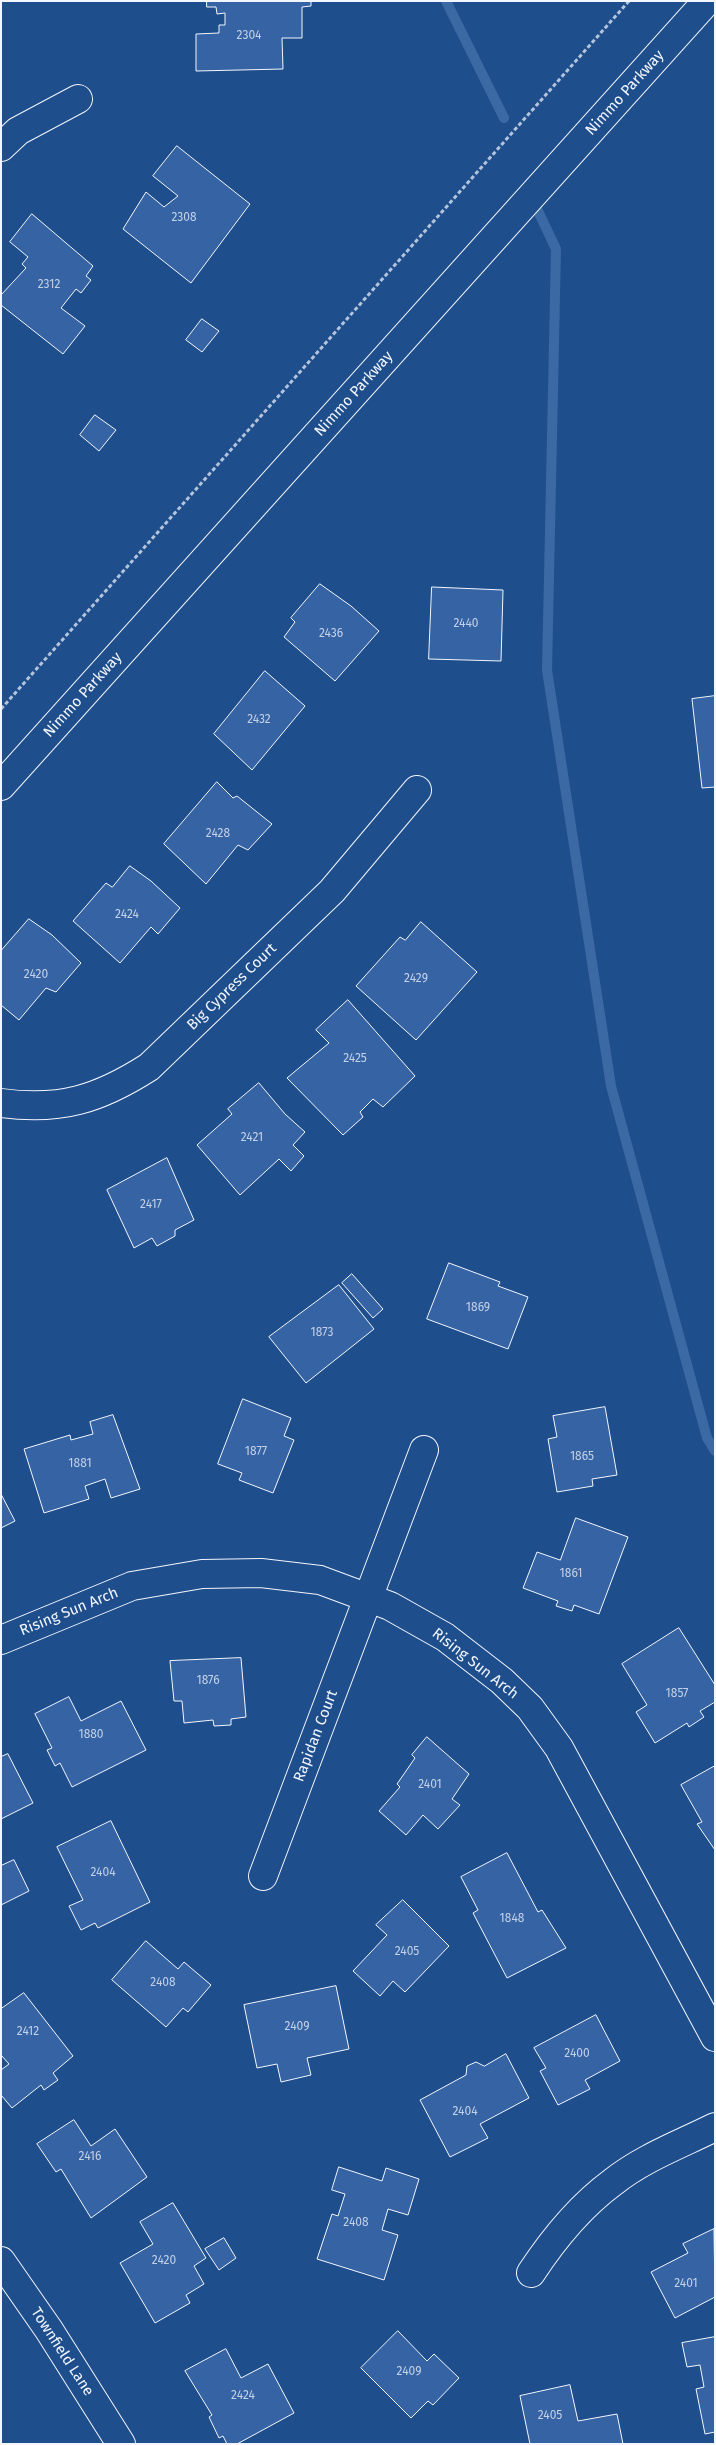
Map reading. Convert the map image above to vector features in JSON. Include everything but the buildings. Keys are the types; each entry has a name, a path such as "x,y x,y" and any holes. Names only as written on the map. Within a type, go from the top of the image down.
{"street":[{"name":"Nimmo Parkway","path":"1,786 707,1"},
{"path":"1,147 18,131 78,99"},
{"name":"Big Cypress Court","path":"1,1103 41,1107 82,1100 120,1086 149,1067 332,891 418,790"},
{"name":"Rapidan Court","path":"263,1876 424,1450"},
{"name":"Rising Sun Arch","path":"1,1640 132,1586 202,1574 261,1573 320,1580 368,1597 445,1637 502,1681 530,1708 559,1748 715,2037"},
{"path":"531,2273 552,2241 584,2205 614,2180 646,2160 715,2127"},
{"name":"Townfield Lane","path":"1,2261 49,2330 121,2444"}],"path":[{"path":"1,709 629,1"}],"waterway":[{"path":"446,1 504,118"},
{"path":"538,211 556,249 547,670 611,1086 707,1438 715,1451"}]}
